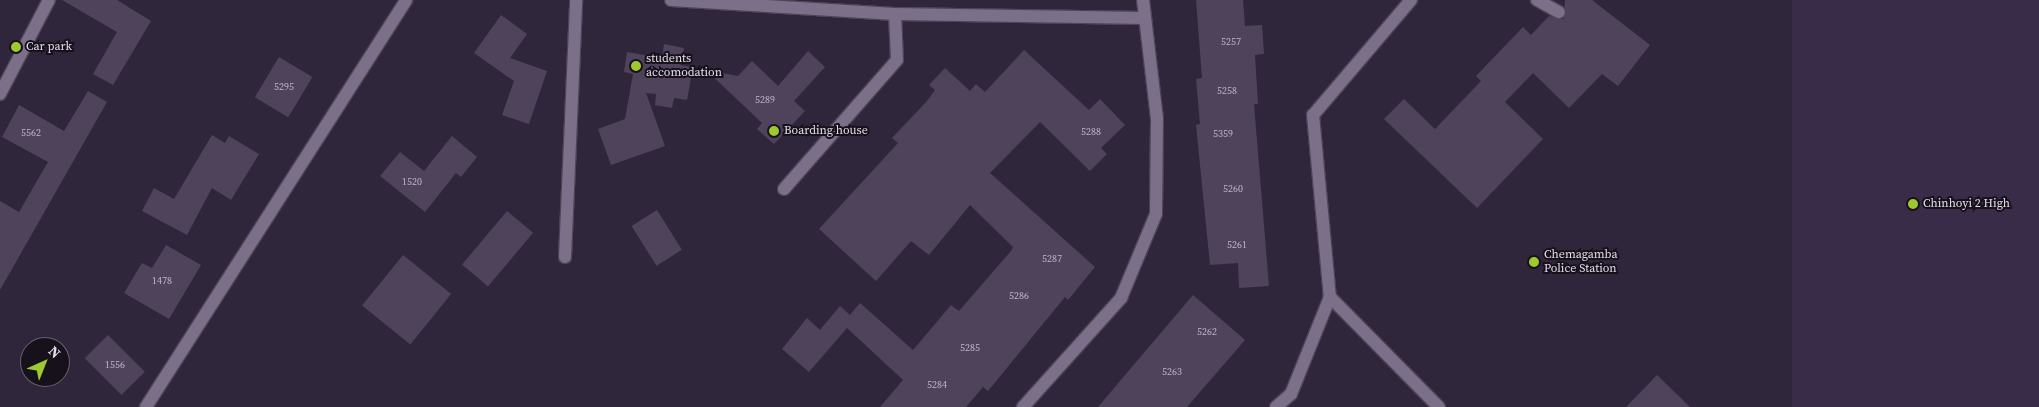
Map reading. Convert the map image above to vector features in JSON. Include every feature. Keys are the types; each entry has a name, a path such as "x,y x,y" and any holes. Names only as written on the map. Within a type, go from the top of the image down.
{"street":[{"path":"0,94 49,0"},
{"path":"146,407 406,0"},
{"path":"565,257 576,0"},
{"path":"671,0 895,14 1144,18"},
{"path":"1022,407 1121,298 1156,214 1157,119 1143,0"},
{"path":"1276,407 1291,394 1330,297 1313,115 1411,0"},
{"path":"1537,0 1558,12"},
{"path":"784,189 897,60 895,14"},
{"path":"1330,297 1439,407"}],"shaded area":[{"name":"Chinhoyi 2 High","path":"1792,0 2039,0 2039,407 1792,407"}],"building":[{"path":"62,0 117,0 151,21 113,85 93,74 117,32"},
{"path":"1196,0 1243,0 1245,26 1262,25 1264,54 1255,55 1258,104 1254,104 1269,286 1239,288 1238,263 1210,265 1196,125 1200,124 1196,79 1202,78"},
{"path":"1565,0 1592,0 1650,45 1618,86 1602,74 1569,108 1533,73 1505,102 1543,139 1477,208 1384,119 1404,99 1435,129 1481,81 1476,76 1523,27 1531,35 1549,16 1564,19"},
{"path":"501,15 527,34 510,58 547,71 529,124 502,115 514,81 474,53"},
{"path":"664,44 684,48 680,65 693,67 687,100 674,98 672,108 655,105 656,94 646,93 665,146 611,165 598,129 625,119 633,74 624,72 627,52 662,58"},
{"path":"1024,50 1089,110 1100,99 1125,125 1101,148 1107,154 1090,171 1040,122 990,173 1095,267 1068,300 1065,297 988,391 983,387 966,407 880,407 903,380 847,328 809,372 782,349 807,318 820,330 840,306 850,315 860,303 913,350 951,305 959,311 1011,251 1013,247 970,205 929,255 911,241 876,281 819,229 898,143 892,138 927,101 935,90 929,85 945,68 970,91 976,84 985,92"},
{"path":"808,51 825,67 794,101 805,111 774,144 757,129 762,123 706,70 738,76 752,61 778,86"},
{"path":"279,57 312,77 288,117 255,97"},
{"path":"88,91 107,102 0,290 0,201 19,212 48,162 2,137 19,105 64,131"},
{"path":"212,135 225,143 229,136 259,154 231,200 212,188 187,235 142,211 154,188 174,199"},
{"path":"452,136 477,157 461,177 456,173 425,212 380,176 400,152 424,171"},
{"path":"657,210 682,250 656,266 632,226"},
{"path":"507,211 533,233 488,286 462,265"},
{"path":"166,245 201,265 169,319 124,293 142,263 152,268"},
{"path":"403,255 451,294 410,345 362,306"},
{"path":"1193,295 1245,340 1187,407 1098,407"},
{"path":"108,335 145,372 121,395 85,358"},
{"path":"1657,375 1690,407 1626,407"}],"place":[{"name":"Car park","path":"16,47"},
{"name":"students accomodation","path":"636,66"},
{"name":"Boarding house","path":"774,131"},
{"name":"Chinhoyi 2 High","path":"1913,204"},
{"name":"Chemagamba Police Station","path":"1534,262"}]}
